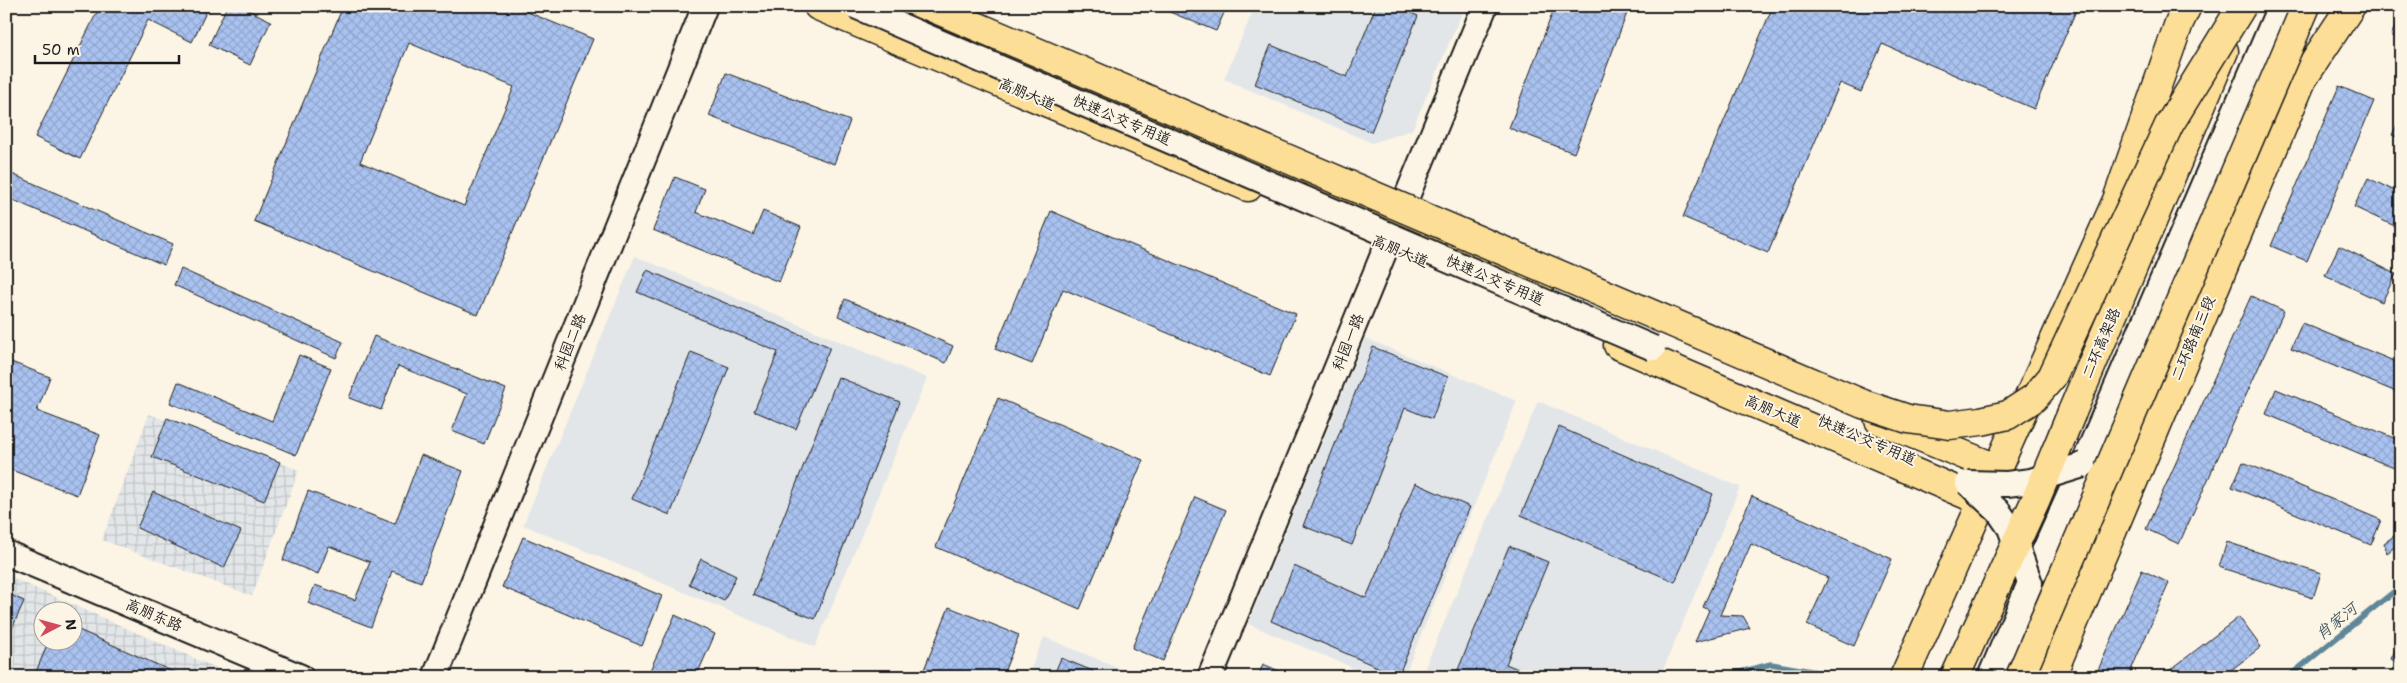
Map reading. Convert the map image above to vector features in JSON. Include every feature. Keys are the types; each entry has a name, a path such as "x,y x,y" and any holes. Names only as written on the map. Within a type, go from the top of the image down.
{"main road":[{"name":"高朋大道","path":"818,6 1393,234 1996,468"},
{"name":"高朋大道","path":"889,6 1393,234 1975,492"},
{"path":"929,6 1863,404 1908,419 1950,425 2008,415 2034,398 2052,377 2169,125 2242,6"},
{"path":"1904,677 1975,492 1996,468 2117,200 2179,23 2188,6"},
{"name":"二环高架路","path":"1955,677 2036,499 2242,6"},
{"path":"2020,677 2306,6"},
{"name":"二环路南三段","path":"2051,677 2302,80 2351,6"}],"street":[{"name":"科园二路","path":"435,677 705,6"},
{"name":"快速公交专用道","path":"855,6 1975,492"},
{"name":"科园一路","path":"1210,677 1485,6"},
{"path":"1990,677 2030,583 2084,465 2280,6"},
{"path":"1975,492 2007,484 2031,481 2084,465"},
{"path":"1975,492 1999,512 2010,528 2030,583"},
{"name":"高朋东路","path":"6,553 301,677"}],"shaded area":[{"path":"1255,6 1465,6 1412,130 1372,143 1224,79"},
{"path":"635,256 927,378 815,647 523,525"},
{"path":"1365,338 1517,401 1404,677 1375,677 1248,624"},
{"path":"1538,401 1740,487 1660,677 1421,677"},
{"path":"149,414 299,470 252,596 102,540"},
{"path":"6,575 63,600 32,600 32,650 82,650 82,609 237,677 6,677"},
{"path":"1044,637 1141,677 1027,677"}],"building":[{"path":"100,6 209,6 192,42 148,20 80,159 35,137"},
{"path":"227,6 240,6 271,21 250,65 209,45"},
{"path":"331,6 513,6 593,39 478,315 254,221 341,11","holes":["409,43 514,87 464,206 360,162"]},
{"path":"1155,6 1227,6 1216,31"},
{"path":"1376,6 1395,6 1418,16 1371,132 1255,84 1271,45 1347,77"},
{"path":"1555,6 1610,6 1627,13 1574,153 1509,128"},
{"path":"1773,6 2078,6 2034,109 1882,44 1861,92 1840,83 1768,253 1683,217"},
{"path":"2401,16 2401,40 2391,35"},
{"path":"726,73 850,121 834,164 709,116"},
{"path":"2339,86 2374,101 2307,261 2271,246"},
{"path":"2401,117 2401,139 2392,135"},
{"path":"12,174 173,244 164,265 6,197 6,188"},
{"path":"675,177 705,189 696,212 753,235 763,211 801,227 779,282 653,230"},
{"path":"2368,178 2401,194 2401,229 2354,207"},
{"path":"1051,211 1296,314 1270,376 1063,289 1032,364 995,349"},
{"path":"2339,246 2396,274 2382,302 2325,275"},
{"path":"181,269 343,342 336,358 174,285"},
{"path":"647,270 830,347 796,429 754,411 778,352 637,292"},
{"path":"2251,296 2284,311 2179,544 2146,529"},
{"path":"845,299 953,346 946,363 838,316"},
{"path":"2302,323 2401,364 2401,394 2291,348"},
{"path":"374,336 506,389 484,444 452,431 467,394 398,366 381,410 349,398"},
{"path":"1373,347 1448,377 1432,419 1405,408 1352,545 1303,526"},
{"path":"691,352 729,367 670,515 632,499"},
{"path":"299,355 331,368 296,455 170,403 178,382 272,421"},
{"path":"6,360 50,377 37,411 100,435 77,495 6,468"},
{"path":"838,377 900,402 815,619 753,595"},
{"path":"2276,389 2401,441 2401,471 2266,414"},
{"path":"998,398 1143,460 1080,609 936,547"},
{"path":"167,418 280,462 264,501 152,457"},
{"path":"1559,427 1713,494 1675,582 1521,515"},
{"path":"421,455 463,471 421,582 392,571 371,627 308,603 315,585 355,600 370,562 329,546 318,574 283,560 308,491 395,524"},
{"path":"2243,462 2381,520 2371,545 2232,487"},
{"path":"1415,483 1470,507 1398,676 1271,621 1294,566 1366,598"},
{"path":"153,492 241,531 224,568 137,528"},
{"path":"1752,496 1892,559 1854,646 1807,625 1828,578 1751,544 1720,615 1743,616 1750,628 1695,642 1709,610 1703,607"},
{"path":"1195,497 1226,510 1163,661 1132,648"},
{"path":"2401,531 2401,542 2387,553 2384,543"},
{"path":"523,537 662,596 642,646 502,587"},
{"path":"2227,542 2321,573 2313,598 2219,567"},
{"path":"1509,546 1548,562 1506,664 1537,677 1455,677"},
{"path":"701,559 736,576 724,601 689,584"},
{"path":"2142,570 2169,583 2128,677 2095,677"},
{"path":"6,593 24,601 6,642"},
{"path":"949,607 1019,635 1002,677 921,677"},
{"path":"675,615 715,634 696,677 647,677"},
{"path":"2239,617 2261,647 2222,677 2161,677"},
{"path":"82,631 185,677 34,677 45,650 82,650"},
{"path":"2401,638 2401,664 2391,659"},
{"path":"1061,658 1093,671 1091,677 1053,677"},
{"path":"1263,664 1293,677 1258,677"}],"waterway":[{"name":"肖家河","path":"2288,677 2401,586"},
{"name":"肖家河","path":"1722,677 1771,664 1829,674"}]}
